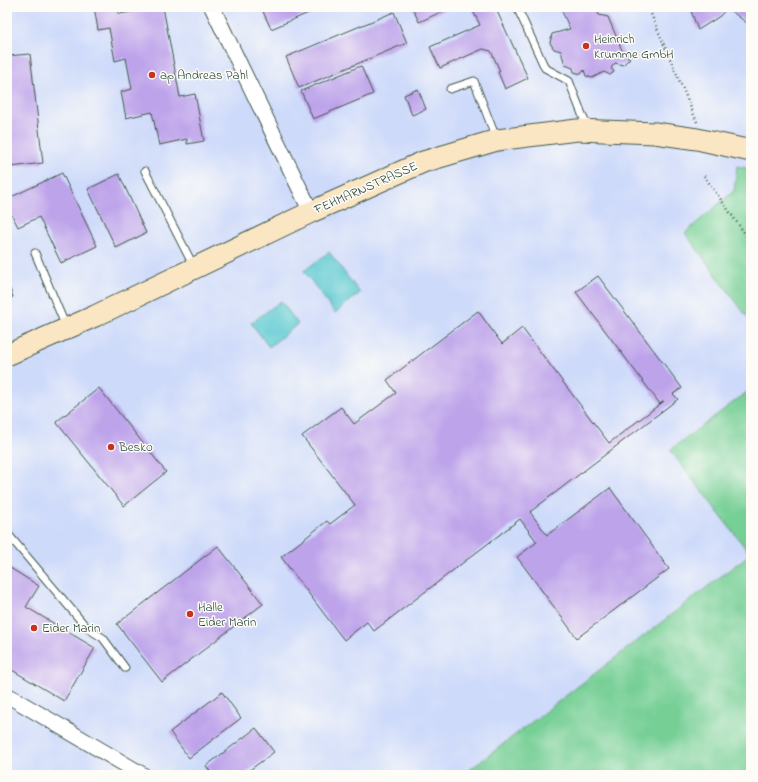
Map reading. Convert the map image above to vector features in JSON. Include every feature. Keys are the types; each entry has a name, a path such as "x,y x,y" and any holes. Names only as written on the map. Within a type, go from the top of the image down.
{"street":[{"path":"212,7 311,212"},
{"name":"FEHMARNSTRASSE","path":"7,355 67,329 311,212 423,162 497,140 576,130 588,130 655,133 697,139 751,151"},
{"path":"7,695 144,775"}],"lane":[{"path":"517,7 545,68 569,81 588,130"},
{"path":"450,89 474,81 497,140"},
{"path":"144,171 194,268"},
{"path":"35,252 67,329"},
{"path":"7,533 87,628 102,638 125,668"}],"path":[{"path":"648,7 698,119 697,139"},
{"path":"704,176 751,242"}],"shaded area":[{"path":"7,7 751,7 751,169 737,166 734,191 686,233 751,322 751,389 670,450 750,554 463,775 7,775"}],"green space":[{"path":"737,166 751,169 751,322 685,233 734,191"},
{"path":"751,389 751,775 463,775 750,554 670,450"}],"water":[{"path":"329,252 360,293 335,313 304,271"},
{"path":"281,301 298,324 269,347 251,323"}],"building":[{"name":"ap Andreas Pahl","path":"94,7 118,7 119,14 163,7 180,97 195,94 204,141 187,144 187,139 159,145 152,112 126,118 121,92 132,89 126,58 115,61 109,28 98,30"},
{"path":"261,7 311,7 313,11 271,29"},
{"path":"412,7 452,7 419,22"},
{"path":"471,7 495,7 528,78 505,89 498,72 500,71 491,51 483,49 440,68 430,47 480,25"},
{"name":"Heinrich Krumme GmbH","path":"560,7 595,7 599,15 608,17 624,55 630,58 623,65 615,63 611,68 614,72 610,75 604,72 592,78 586,76 584,70 581,74 574,72 573,68 565,65 561,51 554,49 550,43 552,34 570,29"},
{"path":"694,7 751,7 751,26 727,8 720,16 698,30 691,11"},
{"path":"394,12 407,43 299,88 286,57"},
{"path":"30,54 43,163 11,167 7,134 7,56"},
{"path":"361,66 373,94 313,119 301,91"},
{"path":"418,89 426,109 412,115 404,95"},
{"path":"62,173 97,246 61,263 39,217 18,227 12,215 7,217 7,199"},
{"path":"119,174 146,233 116,248 88,189"},
{"path":"598,276 682,388 673,394 678,399 530,512 547,535 610,488 669,569 577,638 517,557 537,542 520,519 374,631 367,622 344,640 281,557 327,521 330,524 355,505 302,436 341,407 354,424 396,393 387,380 478,311 502,344 522,328 609,443 664,401 660,404 576,292"},
{"path":"7,281 13,297 7,299"},
{"name":"Besko","path":"99,388 166,472 124,506 56,422"},
{"name":"Halle Eider Marin","path":"218,546 263,604 162,682 117,624"},
{"name":"Eider Marin","path":"7,566 39,586 26,607 95,648 64,701 7,667"},
{"path":"222,692 241,718 189,758 170,732"},
{"path":"256,728 274,752 243,775 213,775 206,766"}],"place":[{"name":"Heinrich Krumme GmbH","path":"586,46"},
{"name":"ap Andreas Pahl","path":"152,75"},
{"name":"Besko","path":"111,447"},
{"name":"Halle Eider Marin","path":"190,614"},
{"name":"Eider Marin","path":"34,628"}]}
